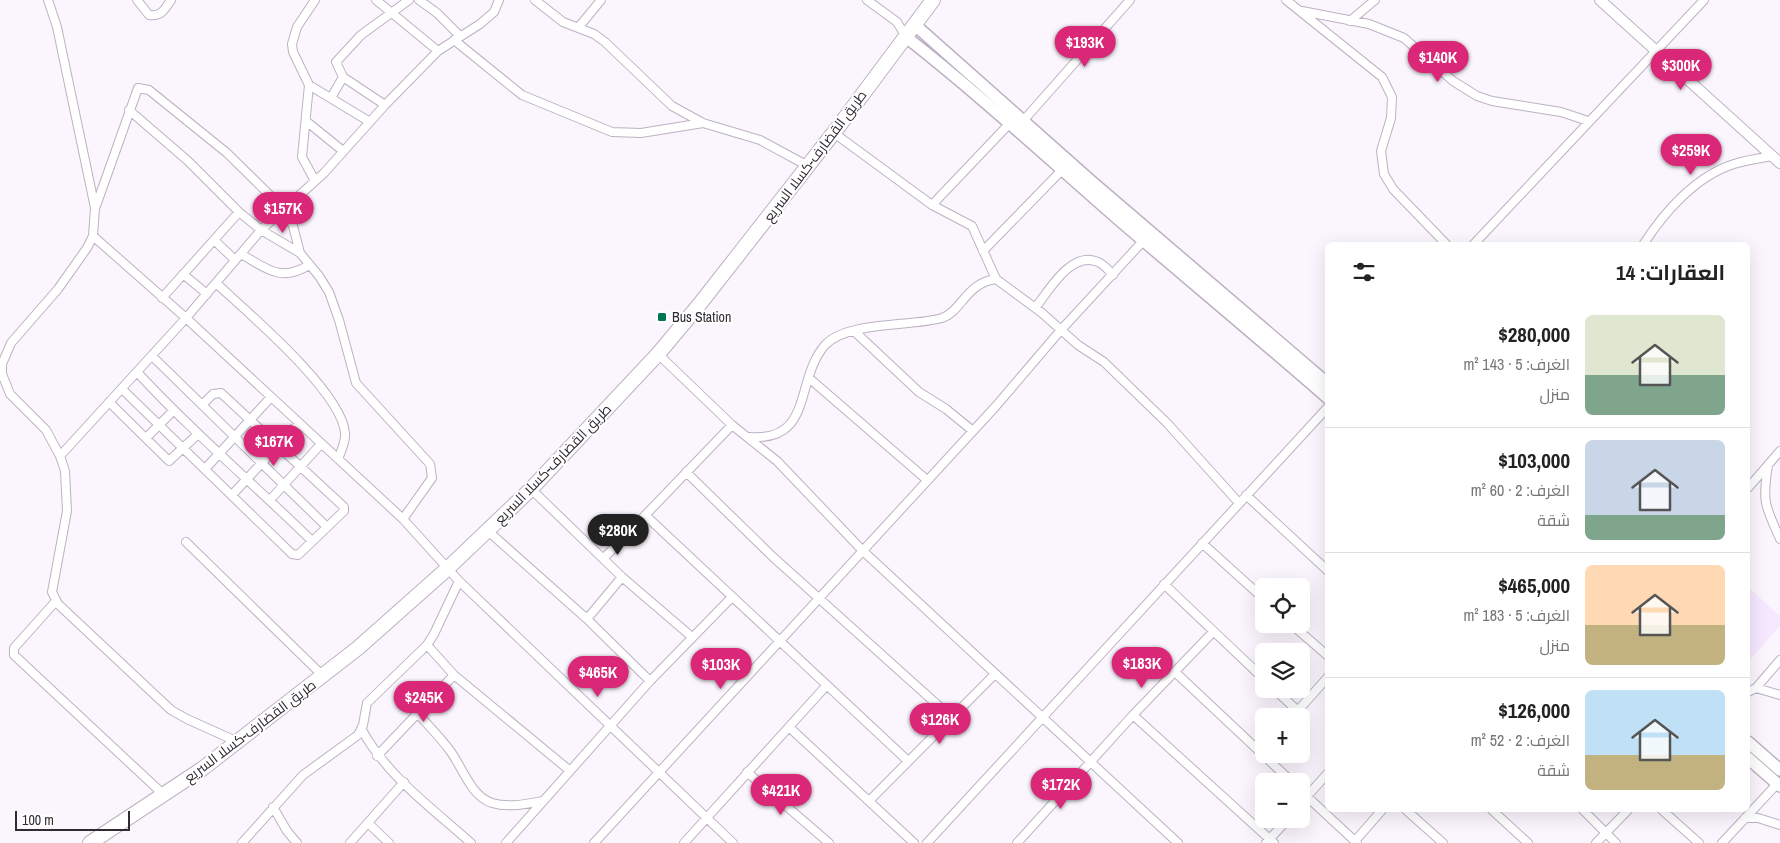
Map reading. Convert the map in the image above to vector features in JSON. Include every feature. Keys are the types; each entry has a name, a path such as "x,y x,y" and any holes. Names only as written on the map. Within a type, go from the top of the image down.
{"highway":[{"name":"طريق القضارف-كسلا السريع","path":"90,843 164,795 238,742 398,614 488,531 530,489 658,354 834,133 933,0"}],"main road":[{"path":"915,25 1023,120 1240,321 1325,395"},
{"path":"906,37 1010,123 1062,170 1147,236 1325,382"},
{"path":"1750,744 1780,770"},
{"path":"1750,760 1778,785"}],"street":[{"path":"48,0 57,27 95,208"},
{"path":"137,0 149,15 155,16 161,14 171,0"},
{"path":"385,105 344,77 336,62 361,35 409,0"},
{"path":"60,456 186,318 260,230 324,173 385,105 438,51 480,24 494,12 499,0"},
{"path":"535,0 563,22 594,34 605,42 672,106 703,123 760,140 808,166"},
{"path":"578,28 601,0"},
{"path":"867,0 897,22 906,37"},
{"path":"1023,120 1130,0"},
{"path":"1286,0 1382,77 1389,88 1392,102 1391,118 1381,151 1384,174 1393,189 1444,242"},
{"path":"1350,21 1375,0"},
{"path":"1600,0 1776,160"},
{"path":"1476,242 1704,0"},
{"path":"313,1 297,27 292,44 293,52 309,85 302,157 314,181"},
{"path":"378,1 438,51"},
{"path":"424,2 457,38 522,95 612,132 641,133 703,123"},
{"path":"1300,11 1369,24 1404,38 1453,81 1477,96 1492,102 1561,112 1588,121"},
{"path":"897,22 915,25"},
{"path":"331,98 344,77"},
{"path":"309,85 370,122"},
{"path":"238,742 171,710 56,601 52,588 67,511 67,485 60,456 46,430 10,394 2,374 2,364 11,343 58,289 93,236 95,208 138,88 150,90 227,153 284,209 293,226 300,253 330,292 356,383 430,464 432,478 403,519"},
{"path":"130,110 188,161 239,212 260,230 300,253"},
{"path":"306,121 343,151"},
{"path":"932,205 1010,123"},
{"path":"834,133 932,205 972,226 996,279 1035,308 1060,331 1104,362 1166,423 1239,503"},
{"path":"1645,242 1657,224 1689,191 1732,164 1776,160"},
{"path":"983,252 1062,170"},
{"path":"162,298 239,212"},
{"path":"93,236 186,318 403,519 459,582 733,843"},
{"path":"594,843 996,406 1060,331 1147,236"},
{"path":"214,240 238,257 275,273 290,275 309,265"},
{"path":"1035,308 1066,270 1075,263 1086,259 1099,262 1113,275"},
{"path":"183,274 207,294"},
{"path":"747,437 772,436 783,432 790,426 796,417 809,378 821,351 827,343 838,336 854,331 942,318 978,285 996,279"},
{"path":"216,283 316,379 345,429 345,440 338,459"},
{"path":"854,331 919,392 946,409 972,431"},
{"path":"658,354 732,425 794,477 836,525 863,551 1178,843"},
{"path":"152,356 327,527"},
{"path":"137,372 197,435 248,478 312,541"},
{"path":"809,378 927,480"},
{"path":"122,388 292,554 298,555 344,511 344,507 221,393 213,394 202,405"},
{"path":"205,469 220,455 271,397"},
{"path":"110,402 169,460 197,435"},
{"path":"927,843 1325,410"},
{"path":"146,438 173,411"},
{"path":"232,495 299,422"},
{"path":"604,558 732,425"},
{"path":"270,500 321,444"},
{"path":"1750,486 1780,451"},
{"path":"1768,465 1764,492 1766,510 1780,539"},
{"path":"686,472 729,516 951,717"},
{"path":"530,489 622,577 692,637"},
{"path":"1246,495 1325,568"},
{"path":"645,515 908,762"},
{"path":"488,531 587,619 650,681"},
{"path":"186,542 322,675"},
{"path":"1202,543 1255,591"},
{"path":"587,619 622,577"},
{"path":"242,843 302,775 350,742 362,730 367,703 427,645 459,582"},
{"path":"1164,584 1255,671"},
{"path":"506,843 650,681 732,597"},
{"path":"56,601 14,648 14,654 164,795"},
{"path":"1017,843 1132,715 1214,632"},
{"path":"1301,633 1325,653"},
{"path":"427,645 454,674 570,770"},
{"path":"1750,691 1756,688 1780,660"},
{"path":"1175,672 1255,744"},
{"path":"377,756 454,674"},
{"path":"870,800 995,674"},
{"path":"1301,708 1325,680"},
{"path":"684,843 826,686"},
{"path":"1756,688 1780,695"},
{"path":"1282,698 1291,708"},
{"path":"418,714 444,743 473,787 485,800 500,805 512,806 542,801"},
{"path":"1132,715 1270,842 1281,828"},
{"path":"789,727 870,800 914,843"},
{"path":"362,730 377,756 471,843"},
{"path":"1274,763 1284,773"},
{"path":"747,772 829,843"},
{"path":"1310,789 1325,776"},
{"path":"350,843 404,782"},
{"path":"1722,843 1778,785"},
{"path":"1310,800 1356,842 1380,812"},
{"path":"273,807 297,843"},
{"path":"1408,812 1443,843"},
{"path":"1494,812 1528,843"},
{"path":"1585,812 1616,843"},
{"path":"1596,843 1626,812"},
{"path":"1664,812 1699,843"},
{"path":"1745,818 1758,818 1780,825"},
{"path":"368,823 388,843"}],"shaded area":[{"path":"1750,589 1780,616 1780,626 1750,660"}],"place":[{"name":"Bus Station","path":"662,317"}]}
